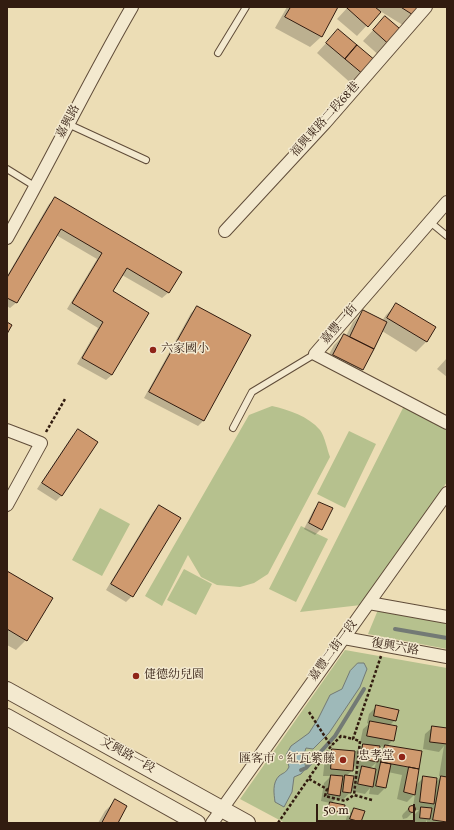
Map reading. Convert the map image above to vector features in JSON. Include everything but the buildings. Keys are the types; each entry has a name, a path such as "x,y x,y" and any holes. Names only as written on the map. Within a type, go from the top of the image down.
{"street":[{"name":"嘉興路","path":"7,238 36,187 68,124 132,7"},
{"name":"福興東路二段68巷","path":"225,231 324,123 426,7"},
{"name":"嘉豐一街","path":"447,202 315,354 447,423"},
{"path":"7,430 41,443 7,505"},
{"name":"嘉豐二街一段","path":"212,823 447,494"},
{"path":"369,603 447,617"},
{"name":"復興六路","path":"344,638 447,657"},
{"name":"文興路一段","path":"7,690 246,823"},
{"name":"文興路一段","path":"7,718 197,823"}],"lane":[{"path":"218,53 246,7"},
{"path":"68,124 146,160"},
{"path":"7,169 36,187"},
{"path":"430,222 447,236"},
{"path":"233,428 252,392 315,354"}],"path":[{"path":"41,443 65,399"},
{"path":"353,739 382,652"},
{"path":"309,712 331,746"},
{"path":"278,823 331,746 341,736 360,740 354,795"},
{"path":"309,779 326,789 325,796 345,801 354,795 372,800"}],"green space":[{"path":"272,406 298,414 315,425 323,436 330,457 268,574 254,583 240,587 217,585 201,577 188,555 162,606 145,596 249,415"},
{"path":"404,406 447,430 447,482 361,605 300,612"},
{"path":"349,431 376,444 345,508 317,494"},
{"path":"100,508 130,524 102,576 72,560"},
{"path":"301,526 328,539 296,602 269,589"},
{"path":"184,569 212,584 196,615 167,600"},
{"path":"380,605 447,621 447,649 368,634"},
{"path":"345,650 447,668 447,823 285,823 240,799"}],"water":[{"path":"358,663 364,663 367,669 360,687 329,733 313,749 306,748 303,757 306,768 301,774 294,777 292,792 284,807 275,802 274,789 275,782 279,776 289,767 286,755 291,746 309,733 330,695 342,689 350,671"}],"waterway":[{"path":"395,629 447,638"},
{"path":"301,770 306,768 335,736 364,689"}],"place":[{"name":"六家國小","path":"153,350"},
{"name":"倢德幼兒園","path":"136,676"},
{"name":"忠孝堂","path":"402,757"},
{"name":"匯客市。紅瓦紫藤","path":"343,760"}]}
